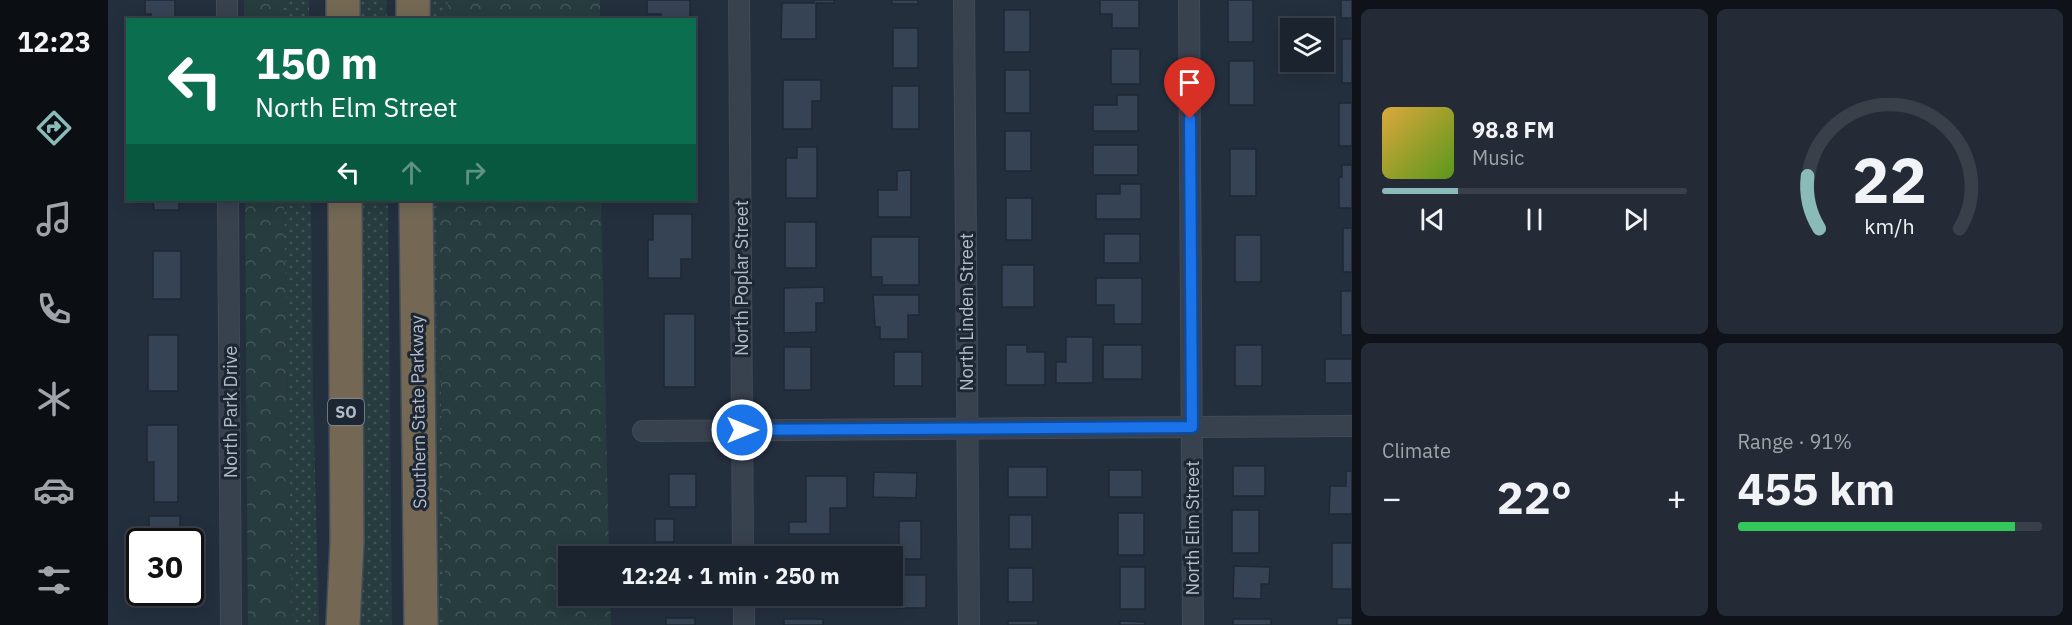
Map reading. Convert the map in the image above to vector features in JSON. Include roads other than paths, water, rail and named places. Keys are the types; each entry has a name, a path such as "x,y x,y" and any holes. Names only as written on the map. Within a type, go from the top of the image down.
{"highway":[{"path":"343,0 344,18"},
{"path":"413,0 413,18"},
{"name":"SO","path":"343,625 347,542 345,201"},
{"name":"Southern State Parkway","path":"416,201 420,625"}],"street":[{"path":"227,0 227,18"},
{"name":"North Poplar Street","path":"740,0 744,546"},
{"name":"North Linden Street","path":"964,0 969,625"},
{"name":"North Elm Street","path":"1189,0 1193,625"},
{"name":"North Park Drive","path":"228,201 231,625"},
{"path":"643,431 1352,426"},
{"path":"744,606 744,625"}]}
